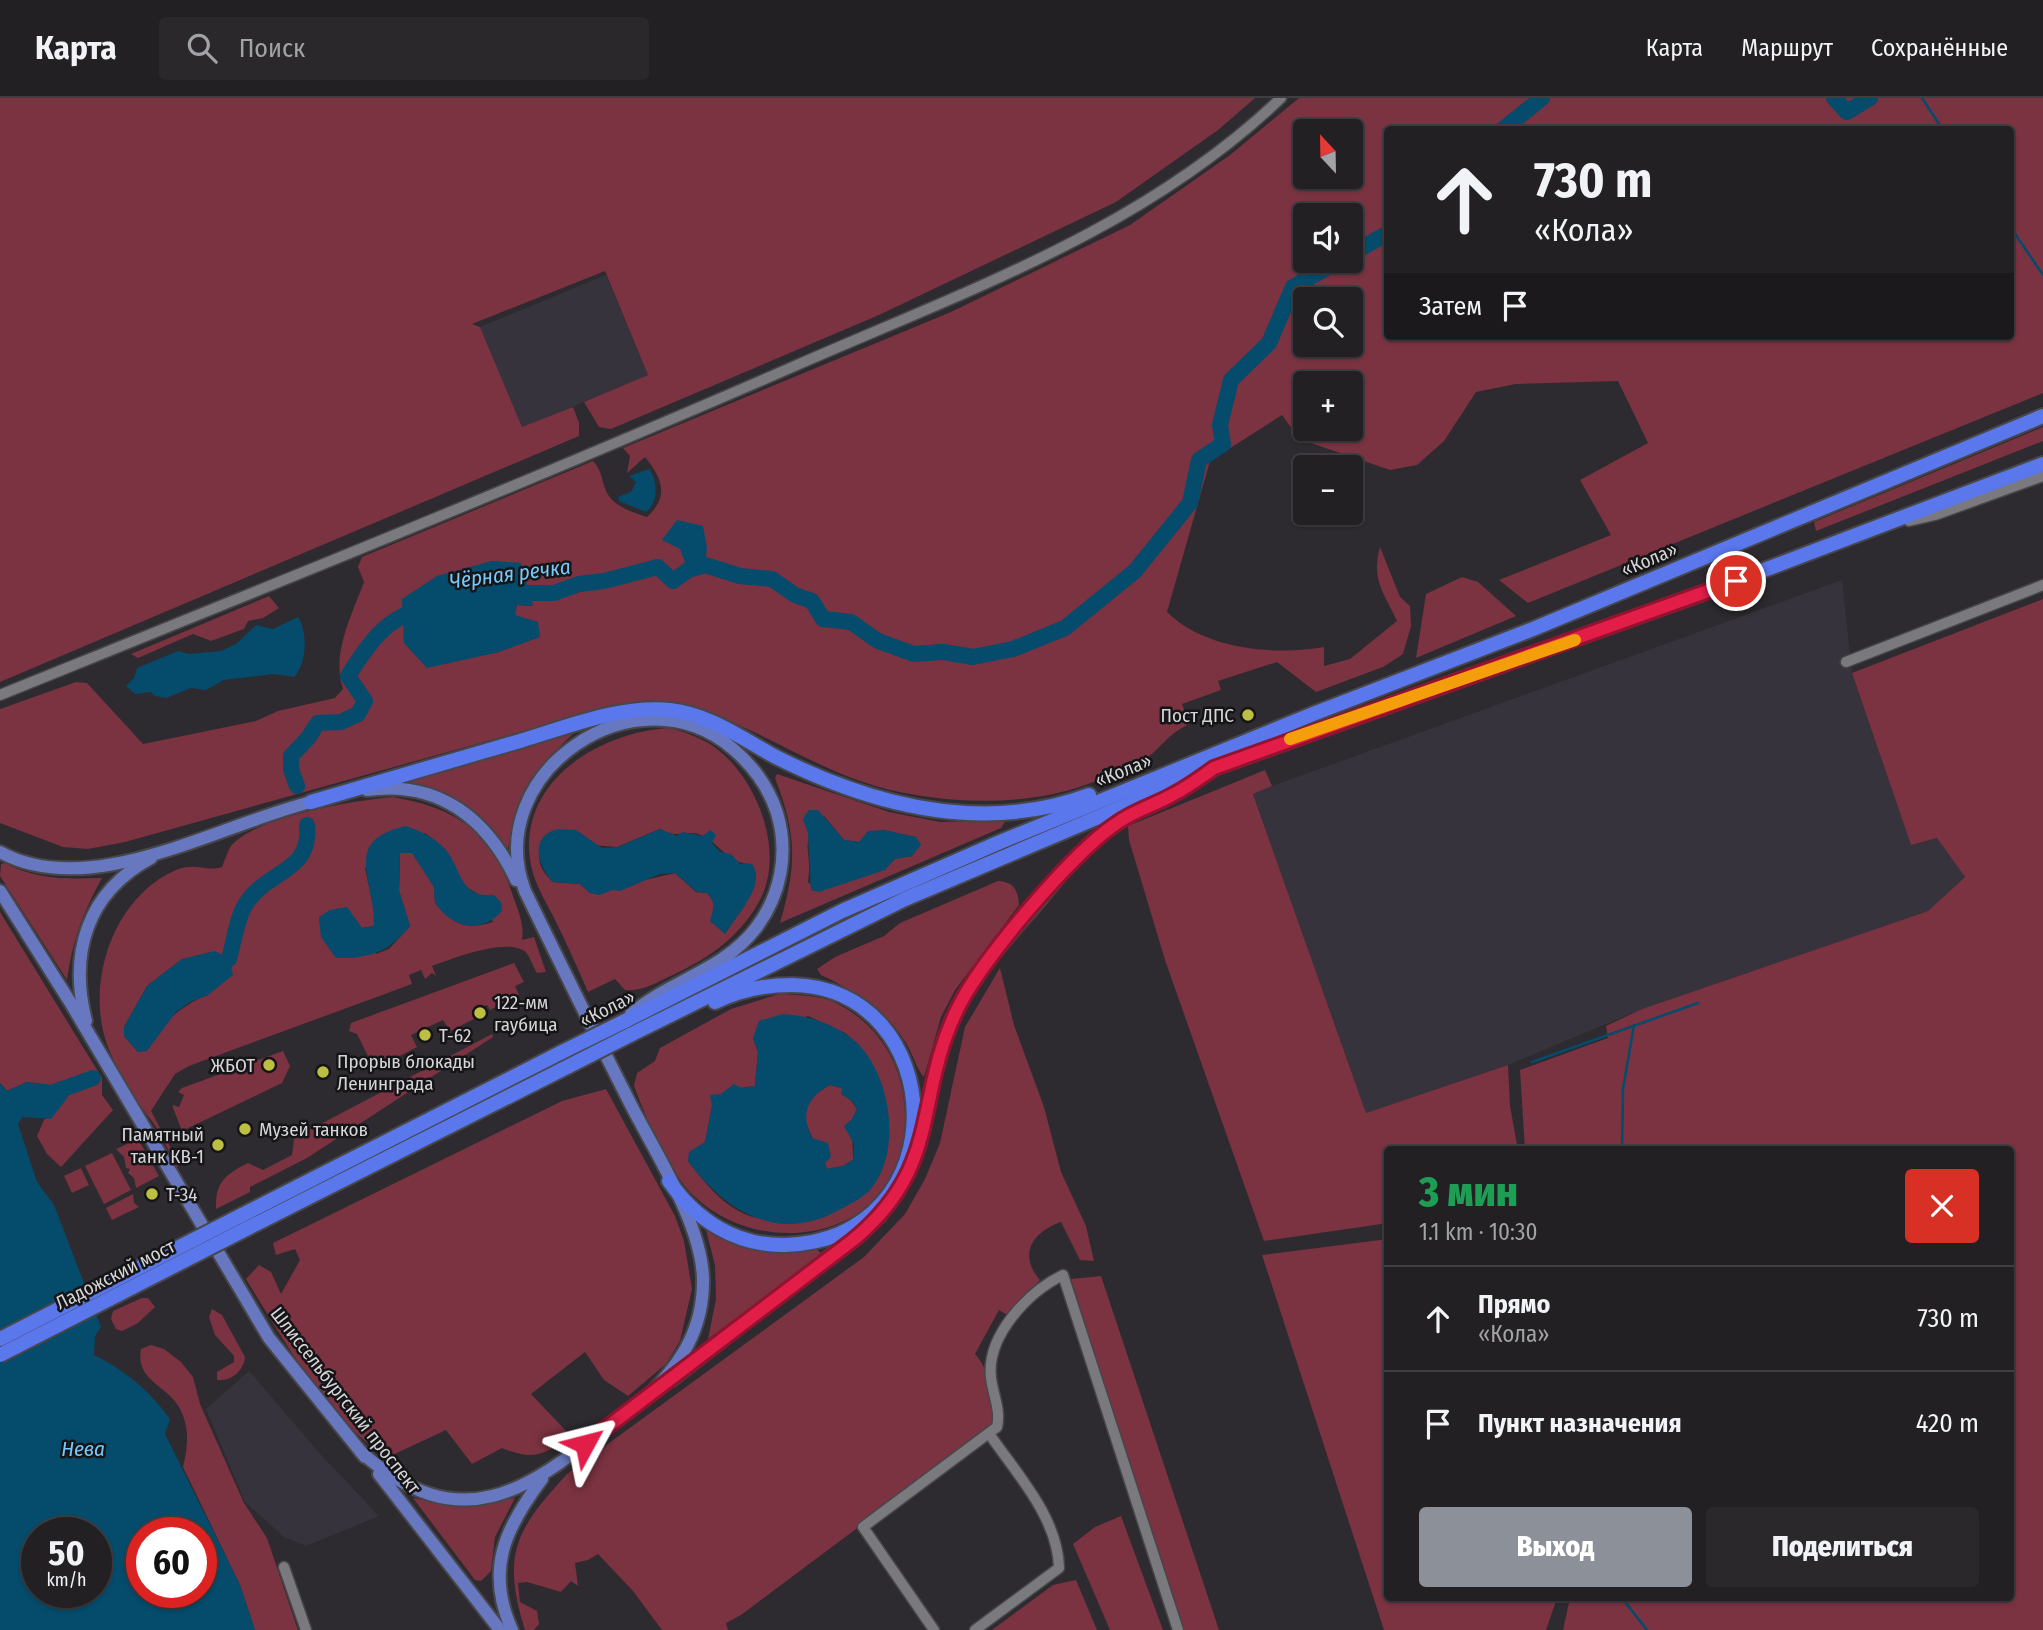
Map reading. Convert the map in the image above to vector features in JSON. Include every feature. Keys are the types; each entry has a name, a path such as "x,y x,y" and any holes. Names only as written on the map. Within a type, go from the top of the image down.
{"highway":[{"name":"«Кола»","path":"245,1222 562,1052 888,890 1177,769 1533,629 2043,416"},
{"name":"«Кола»","path":"245,1222 569,1066 905,899 1214,768 1590,635 2043,464"},
{"path":"311,802 596,718 651,709 693,715 830,782 881,800 935,811 993,814 1043,807 1177,769"},
{"path":"646,1027 685,1018 748,989 801,985 831,991 859,1007 886,1033 903,1062 915,1104 913,1142 895,1185 868,1216 831,1237 807,1243 780,1245 732,1236 697,1213 669,1181"},
{"name":"Ладожский мост","path":"0,1339 245,1222"},
{"name":"Ладожский мост","path":"0,1355 245,1222"}],"main road":[{"path":"623,1021 648,1000 704,972 730,955 757,927 780,880 783,852 779,820 769,794 743,757 712,734 694,725 670,719 641,719 613,724 588,736 562,755 542,776 527,799 516,853 518,874 547,939 669,1181 702,1263 703,1294 698,1323 688,1349 674,1369 648,1396"},
{"path":"361,1452 387,1474 410,1488 448,1499 499,1495 545,1476 843,1248 879,1217 901,1189 918,1155 945,1038 959,1005 981,972 1065,871 1101,834 1137,811 1173,795 1214,768"},
{"path":"0,852 44,868 75,869 120,862 311,802 385,788 418,791 466,812 491,836 505,857 533,917 547,939"},
{"path":"89,1036 78,973 82,942 92,917 107,894 134,868 190,842"},
{"name":"Шлиссельбургский проспект","path":"0,891 268,1338 452,1566 500,1630"},
{"path":"512,1630 500,1592 502,1552 517,1514 545,1476"}],"street":[{"path":"0,695 599,452 1040,261 1142,206 1282,98"},
{"path":"1884,526 1935,515 2043,476"},
{"path":"1846,662 2043,584"},
{"path":"934,1630 863,1527 997,1427 999,1416 991,1377 998,1340 1035,1294 1047,1283 1063,1275 1178,1630"},
{"path":"975,1630 1059,1568 1059,1554 1045,1516 989,1435"},
{"path":"284,1567 306,1630"}],"shaded area":[{"path":"0,98 1255,98 1218,130 1116,202 879,315 611,429 599,427 584,402 648,375 605,271 472,324 480,327 522,427 573,407 579,423 579,436 0,682"},
{"path":"1299,98 2043,98 2043,393 1528,603 1499,580 1611,535 1580,480 1648,443 1618,381 1516,384 1476,392 1444,441 1417,465 1390,470 1363,461 1363,455 1346,455 1305,441 1363,441 1363,371 1293,371 1293,431 1282,415 1210,461 1167,612 1182,624 1220,642 1262,650 1324,647 1324,666 1350,659 1397,621 1378,578 1380,547 1400,597 1410,606 1411,626 1403,654 1383,667 1316,692 1277,662 1218,681 1221,690 1182,704 1189,724 1144,760 1116,774 1059,793 1032,798 972,801 913,795 860,781 835,771 714,715 663,703 620,704 125,842 88,849 63,847 0,823 0,709 76,682 87,683 143,744 256,721 278,711 335,698 343,689 340,662 344,635 364,582 358,567 362,557 593,461 599,469 610,498 624,508 647,517 654,510 661,495 659,480 645,457 627,473 630,456 623,448 951,312 1130,225 1230,155","holes":["492,561 533,606 517,605 499,652 479,656 471,569"]},
{"path":"606,275 648,375 522,428 480,327"},
{"path":"2043,427 2043,441 1816,531 1814,522"},
{"path":"1462,577 1478,582 1516,616 1416,658 1426,594"},
{"path":"1842,580 1852,673 1911,845 1937,838 1965,877 1928,911 1642,1009 1508,1065 1366,1113 1253,793"},
{"path":"269,596 279,608 263,618 248,621 244,629 211,641 193,634 138,658 131,654"},
{"path":"2043,599 2043,1630 1563,1630 1569,1601 2014,1601 2014,1146 1525,1146 1520,1070 1608,1038 1606,1026 1642,1009 1928,911 1965,877 1937,838 1911,845 1852,673"},
{"path":"669,728 681,731 708,743 728,759 753,794 762,815 768,836 768,879 761,898 745,923 724,944 701,960 645,988 625,990 615,979 588,992 535,880 529,836 536,810 549,787 568,767 590,751 642,732","holes":["660,829 666,832 698,834 710,840 731,858 752,864 737,916 725,934 713,900 707,893 696,892 675,873 590,893 580,884 553,882 540,863 542,841 617,847"]},
{"path":"575,732 547,760 524,792 514,818 507,851 429,789 403,781"},
{"path":"1265,770 1272,786 1253,794 1366,1113 1508,1065 1510,1106 1517,1146 1384,1146 1384,1224 1264,1241 1165,960 1129,840 1128,826"},
{"path":"777,774 889,812 940,822 1006,820 1001,828 780,923 792,867 792,850 787,817 775,778","holes":["824,816 844,840 859,842 883,830 916,837 912,856 894,859 819,892 808,882 808,842 811,835"]},
{"path":"393,797 435,808 453,816 481,838 493,853 512,893 521,922 522,940 534,937 546,972 537,973 525,952 514,947 478,951 432,966 436,976 432,973 425,979 421,970 409,975 412,984 189,1066 175,1074 151,1111 180,1165 177,1167 156,1128 121,1074 108,1047 101,1022 102,970 120,921 135,900 154,883 183,868 222,867 231,846 261,827 307,812","holes":["425,833 445,849 465,886 481,896 493,922 474,926 454,921 435,903 434,887 412,852 400,853 399,891 410,926 389,949 376,954 362,928 374,926 374,910 365,868","182,959 208,995 178,1012 138,1052 124,1036 124,1027 147,986"]},
{"path":"1,864 40,875 102,878 79,928 67,980 0,876"},
{"path":"998,881 1008,883 1014,888 1019,905 955,990 941,1017 924,1077 906,1043 889,1021 869,1003 821,975 817,969 835,957 884,936 900,923"},
{"path":"0,912 102,1078 102,1095 113,1110 61,1167 47,1154 37,1136 44,1120 60,1107 50,1085 27,1082 7,1091 0,1083"},
{"path":"514,963 524,982 515,986 519,995 490,1010 487,1005 475,1010 478,1017 450,1031 443,1020 411,1035 417,1047 372,1070 367,1066 370,1060 357,1034 349,1031 351,1023"},
{"path":"1000,968 1014,1025 1044,1107 1061,1172 1086,1226 1094,1261 1080,1260 1061,1222 1042,1232 1031,1245 1030,1262 1040,1280 1007,1315 999,1310 975,1354 988,1378 992,1409 991,1428 741,1615 726,1623 728,1630 662,1630 633,1591 598,1554 575,1563 578,1586 571,1581 561,1592 527,1582 518,1583 520,1602 537,1611 539,1624 534,1630 525,1630 514,1581 518,1544 536,1510 568,1473 864,1257 905,1214 925,1179 940,1143 965,1027"},
{"path":"779,994 823,998 853,1013 881,1040 890,1056 903,1091 905,1130 901,1156 891,1181 872,1203 849,1219 824,1229 797,1233 769,1232 742,1225 717,1214 695,1197 667,1160 634,1086 637,1073 655,1061 660,1048 731,1009","holes":["808,1016 845,1033 858,1044 869,1191 761,1217 753,1217 733,1208 709,1186 688,1161 705,1143 712,1106 741,1088 755,1086 758,1052 753,1038"]},
{"path":"492,1034 493,1037 307,1158 250,1187 250,1192 216,1209 220,1185 234,1171 248,1163 263,1170 292,1155 294,1138"},
{"path":"283,1051 290,1066 282,1083 182,1131 173,1105 179,1107 184,1095 178,1092 182,1088"},
{"path":"830,1085 842,1088 857,1109 852,1119 853,1160 843,1166 827,1169 805,1114 808,1104 816,1094"},
{"path":"606,1089 675,1216 684,1241 692,1289 680,1341 666,1364 628,1396 604,1380 585,1352 531,1394 569,1434 569,1438 545,1452 530,1455 502,1448 472,1464 446,1430 386,1458 343,1420 307,1376 246,1279 259,1265 271,1272 281,1294 300,1260 295,1249 276,1255 273,1243 562,1101"},
{"path":"138,1139 159,1176 136,1188 134,1178 128,1173 130,1169 126,1168 124,1157 116,1149"},
{"path":"112,1153 131,1190 104,1204 85,1166"},
{"path":"81,1168 89,1185 72,1193 64,1176"},
{"path":"133,1194 134,1203 139,1207 112,1220 106,1208"},
{"path":"705,1226 733,1240 758,1248 815,1248 823,1255 708,1339 716,1299 715,1265"},
{"path":"1384,1240 1384,1601 1556,1601 1546,1630 1384,1630 1262,1255"},
{"path":"1101,1276 1219,1630 1182,1630 1071,1279"},
{"path":"148,1298 155,1307 138,1323 122,1331 116,1329 111,1319 113,1311"},
{"path":"212,1309 222,1315 245,1357 239,1371 222,1380 217,1380 217,1372 234,1362 234,1356 215,1335 209,1317"},
{"path":"151,1345 164,1349 181,1362 193,1377 200,1404 244,1503 267,1538 298,1630 255,1630 240,1585 217,1537 217,1517 207,1517 183,1467 187,1437 183,1414 173,1399 147,1375 140,1359 141,1349"},
{"path":"249,1371 321,1455 379,1516 306,1546 284,1537 245,1502 206,1409"},
{"path":"413,1498 454,1506 515,1498 495,1537 491,1571 481,1581 475,1580"},
{"path":"1121,1516 1163,1630 1110,1630 1073,1544 1095,1527"},
{"path":"1076,1580 1097,1630 992,1630 1053,1585"}],"water":[{"path":"649,469 656,491 650,508 646,512 619,501 618,497 631,492 636,482 629,476"},
{"path":"677,520 703,526 707,548 704,573 688,570 680,549 662,540"},
{"path":"492,561 521,563 533,606 517,605 515,615 538,622 540,637 499,652 427,668 404,643 402,599 437,576"},
{"path":"298,617 305,648 302,664 294,677 274,674 224,680 206,690 191,688 166,698 155,696 151,692 135,694 126,686 134,678 137,668 178,651 189,654 221,651 236,644 256,625 273,629"},
{"path":"809,810 818,810 844,840 859,842 868,831 883,830 916,837 921,845 912,856 895,859 885,870 819,892 811,890 808,833 803,819"},
{"path":"406,826 427,835 441,845 451,857 467,887 482,895 494,895 501,902 502,911 494,919 476,926 458,923 442,912 435,903 434,887 412,853 400,853 399,891 410,926 394,942 378,952 359,957 336,958 321,937 319,917 330,910 347,907 362,928 374,926 366,864 367,852 373,841"},
{"path":"558,829 576,830 602,848 618,847 660,829 677,836 682,832 703,836 710,830 716,835 712,843 720,852 731,854 740,864 752,864 756,881 748,900 725,934 710,921 713,906 707,893 697,892 675,873 660,874 620,891 613,890 599,895 590,893 580,884 553,882 543,868 539,845 543,838"},
{"path":"215,951 229,959 233,975 208,995 190,1002 176,1012 147,1051 138,1052 124,1036 124,1027 147,986 182,959"},
{"path":"783,1014 793,1015 822,1022 840,1030 868,1056 885,1093 889,1135 887,1155 880,1174 863,1196 817,1220 795,1224 774,1223 754,1217 719,1195 688,1161 689,1152 705,1142 712,1106 710,1095 721,1094 734,1084 741,1088 755,1086 758,1052 753,1038 759,1021","holes":["830,1085 842,1088 841,1094 852,1101 857,1109 852,1119 844,1126 854,1144 853,1160 843,1166 827,1169 825,1163 831,1157 828,1143 812,1138 806,1114 811,1101 822,1090"]},
{"name":"Нева","path":"61,1081 70,1085 68,1097 51,1119 23,1117 18,1124 37,1182 54,1205 101,1327 95,1336 94,1355 136,1382 170,1419 165,1434 206,1517 126,1517 126,1608 217,1608 217,1539 240,1585 255,1630 0,1630 0,1083 7,1091 27,1082 50,1085"}],"waterway":[{"name":"Чёрная речка","path":"1507,126 1542,98"},
{"name":"Чёрная речка","path":"1834,98 1847,112 1870,98"},
{"path":"1922,98 1940,126"},
{"path":"2014,232 2043,275"},
{"name":"Чёрная речка","path":"1363,247 1384,235"},
{"name":"Чёрная речка","path":"512,593 554,593 579,584 604,581 658,567 673,581 688,570 705,565 740,576 772,579 795,595 812,601 823,619 851,622 878,641 914,654 943,652 973,657 1013,649 1065,628 1135,571 1190,503 1199,460 1223,444 1220,425 1231,380 1269,343 1293,287 1318,273"},
{"path":"297,786 291,769 291,756 318,723 341,722 358,714 365,701 348,676 370,644 387,626 408,613 421,609"},
{"path":"213,969 229,959 238,922 247,902 256,891 288,869 303,852 307,840 307,825"},
{"path":"1532,1062 1698,1003"},
{"path":"1622,1146 1623,1089 1634,1025"},
{"path":"52,1093 93,1078"},
{"path":"1624,1601 1647,1630"}],"slow traffic":[{"path":"1290,739 1575,640"}],"place":[{"name":"Пост ДПС","path":"1248,715"},
{"name":"122-мм гаубица","path":"480,1013"},
{"name":"Т-62","path":"425,1035"},
{"name":"ЖБОТ","path":"269,1065"},
{"name":"Прорыв блокады Ленинграда","path":"323,1072"},
{"name":"Музей танков","path":"245,1129"},
{"name":"Памятный танк КВ-1","path":"218,1145"},
{"name":"Т-34","path":"152,1194"}],"route":[{"path":"585,1444 853,1240 890,1205 918,1155 939,1056 951,1022 969,988 1065,871 1086,848 1118,821 1173,795 1214,768 1736,581"}]}
